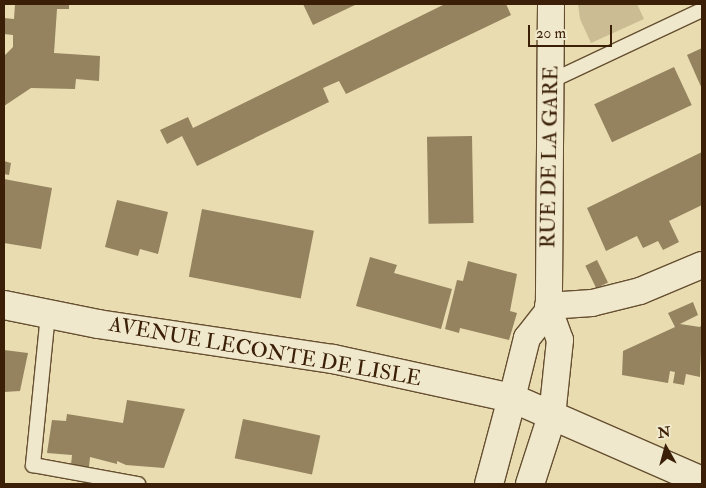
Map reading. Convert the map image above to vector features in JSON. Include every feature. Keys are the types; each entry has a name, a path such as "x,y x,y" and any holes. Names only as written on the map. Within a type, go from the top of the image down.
{"main road":[{"name":"AVENUE LECONTE DE LISLE","path":"4,305 48,314 334,359 512,398 702,481"},
{"path":"489,484 512,398"},
{"path":"530,484 552,416"}],"street":[{"name":"RUE DE LA GARE","path":"551,4 552,81 548,308 560,340 552,416"},
{"path":"512,398 527,338 548,308 592,303 640,291 702,265"}],"lane":[{"path":"552,81 702,10"},
{"path":"48,314 33,465 138,484"}],"shaded area":[{"path":"578,4 637,4 644,19 591,43 580,19"}],"building":[{"path":"15,4 69,4 69,9 57,9 54,53 100,56 99,81 76,79 75,89 31,88 4,106 4,56 13,47 13,35 4,34 4,18 14,19"},
{"path":"303,4 357,4 313,25"},
{"path":"445,4 506,4 511,15 346,94 339,81 323,88 329,102 197,166 182,136 167,144 160,130 188,117 193,128"},
{"path":"702,48 702,89 687,55"},
{"path":"674,67 692,105 612,142 594,104"},
{"path":"472,136 474,223 429,224 427,137"},
{"path":"702,152 702,205 669,221 679,242 663,250 658,241 643,248 637,236 606,251 587,208"},
{"path":"4,161 11,163 9,175 4,174"},
{"path":"4,179 52,188 41,249 4,243"},
{"path":"117,200 168,212 158,254 140,249 138,256 105,247"},
{"path":"202,209 314,231 301,298 189,277"},
{"path":"370,257 397,265 394,273 452,289 441,329 356,306"},
{"path":"597,260 608,282 596,288 585,266"},
{"path":"468,261 517,274 510,311 517,313 509,340 460,328 459,333 445,329 457,280 463,281"},
{"path":"693,302 698,315 680,324 700,327 702,324 700,377 686,374 684,385 673,383 675,372 670,371 668,383 622,375 623,351 675,327 668,313"},
{"path":"4,350 28,353 20,391 4,392"},
{"path":"127,400 185,409 164,468 126,465 117,461 117,464 90,457 89,467 71,465 72,455 47,453 52,420 66,421 67,414 123,423"},
{"path":"243,419 320,435 312,475 235,458"}]}
